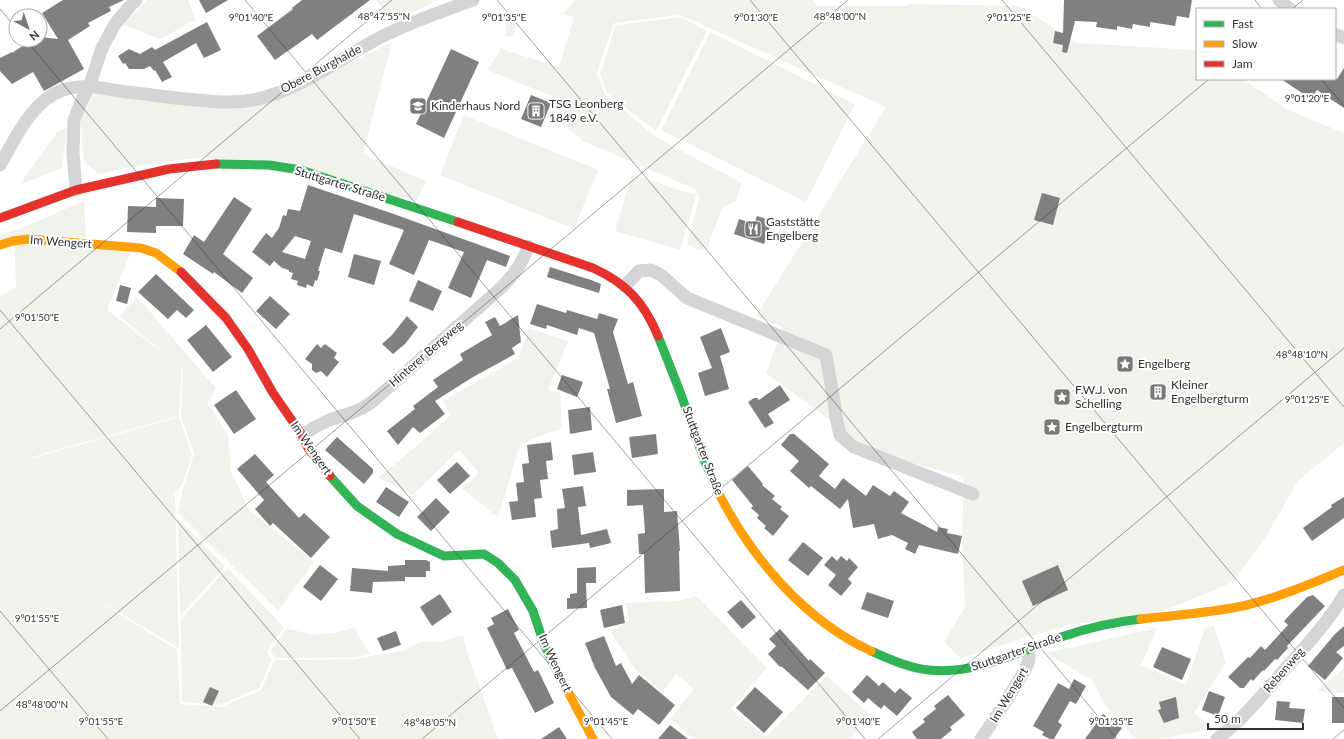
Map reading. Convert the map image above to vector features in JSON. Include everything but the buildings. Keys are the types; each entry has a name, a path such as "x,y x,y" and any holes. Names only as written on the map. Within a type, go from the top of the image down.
{"main road":[{"name":"Stuttgarter Straße","path":"0,218 76,190 154,172 209,164 268,165 301,170 337,181 593,268 609,275 625,286 639,301 651,320 662,345 706,466 723,502 742,533 765,564 807,609 834,631 863,647 917,668 942,671 967,669 1000,660 1029,648 1096,626 1234,608 1284,595 1344,570"},
{"name":"Im Wengert","path":"0,245 12,241 29,239 141,248 156,253 177,268 226,318 248,349 273,393 302,435 308,448 324,470 357,506 397,534 444,556 484,554 498,563 515,580 533,611 544,644 593,739"}],"street":[{"path":"76,190 73,160 74,120 89,87 102,48 115,24 136,0"},
{"name":"Obere Burghalde","path":"0,165 20,130 35,109 48,97 63,90 89,87 148,95 203,100 231,102 253,100 291,87 384,36 473,0"},
{"path":"1279,0 1289,8"},
{"name":"Hinterer Bergweg","path":"302,435 317,425 354,413 372,402 502,286 520,266 528,246"},
{"path":"625,286 639,271 651,270 661,275 686,298 826,355 840,435 854,447 973,494"},
{"name":"Rebenweg","path":"1217,739 1246,713 1288,666 1328,619 1344,594"},
{"name":"Im Wengert","path":"980,739 998,714 1025,670 1029,660 1029,648"}],"shaded area":[{"path":"147,0 188,0 195,20 160,39 123,25"},
{"path":"376,0 438,0 392,22"},
{"path":"575,0 813,0 818,6 906,6 908,4 1020,6 1077,43 1196,50 1196,80 1244,80 1288,110 1344,133 1344,443 1298,481 1267,535 1233,582 1156,614 1068,625 960,658 944,642 965,607 962,533 964,477 875,453 766,373 783,327 756,316 886,107 680,15 614,23 597,73 605,94 654,136 742,183 736,201 722,208 707,249 697,250 687,244 699,198 695,189 583,141 562,123 567,102 487,70 501,49 559,67 574,17 563,14"},
{"path":"680,17 707,31 656,131 607,93 600,74 616,25"},
{"path":"507,18 518,21 513,37 505,36"},
{"path":"710,32 855,104 806,202 661,130"},
{"path":"392,42 363,154 426,181 417,200 204,157 148,164 98,174 84,161 81,118 82,111 87,101 96,94 102,92 196,103 289,93"},
{"path":"464,115 598,170 574,229 440,175"},
{"path":"67,128 62,168 19,185 58,131"},
{"path":"632,175 696,195 680,250 615,231"},
{"path":"84,201 86,237 0,239 0,235 16,230"},
{"path":"13,241 132,250 107,310 174,361 119,316 137,297 216,388 208,403 228,435 231,471 249,510 314,562 278,611 178,512 184,485 194,454 181,416 182,366 179,416 32,457 179,417 192,455 183,483 155,517 175,494 179,648 89,595 177,650 180,704 221,707 261,690 275,660 355,659 405,650 420,642 439,642 463,635 468,655 498,739 0,739 0,297 16,287"},
{"path":"529,328 568,341 548,390 560,393 562,428 520,444 498,518 462,488 479,473 459,450 413,495 378,478 420,443 450,415 443,401 518,358"},
{"path":"178,519 225,567 180,616"},
{"path":"227,568 284,627 267,652 272,660 259,688 220,705 182,702 181,619"},
{"path":"697,596 767,668 731,709 766,737 827,676 869,714 851,739 694,739 670,719 694,689 676,674 663,692 635,669 610,631 629,621 626,603 677,601"},
{"path":"1214,626 1226,663 1194,713 1214,729 1158,739 1136,739 1105,705 1093,681 1046,653 1157,628 1141,665 1186,685 1205,628"},
{"path":"354,628 370,654 353,658 276,658 270,651 286,629 317,635"},
{"path":"1344,668 1344,693 1317,691"}],"traffic: fast":[{"path":"216,164 269,165 301,170 458,222"},
{"path":"658,336 705,462 719,494"},
{"path":"330,476 357,506 397,534 444,556 484,554 498,563 515,580 533,611 544,644 561,679"},
{"path":"871,651 899,663 922,669 946,671 963,669 996,661 1081,631 1141,619"}],"traffic: slow":[{"path":"0,245 13,241 29,239 141,248 156,253 181,272"},
{"path":"719,494 747,541 782,585 802,605 824,622 847,638 871,651"},
{"path":"1141,619 1207,612 1247,605 1284,594 1344,570"},
{"path":"561,679 593,739"}],"traffic: jam":[{"path":"0,218 76,190 169,169 216,164"},
{"path":"458,222 593,268 605,274 624,287 640,303 647,313 658,336"},
{"path":"181,272 226,318 248,349 273,393 302,435 308,448 330,476"}],"place":[{"name":"Kinderhaus Nord","path":"418,106"},
{"name":"TSG Leonberg 1849 e.V.","path":"536,111"},
{"name":"Gaststätte Engelberg","path":"753,229"},
{"name":"Engelberg","path":"1125,364"},
{"name":"Kleiner Engelbergturm","path":"1158,392"},
{"name":"F.W.J. von Schelling","path":"1062,397"},
{"name":"Engelbergturm","path":"1052,427"}]}
